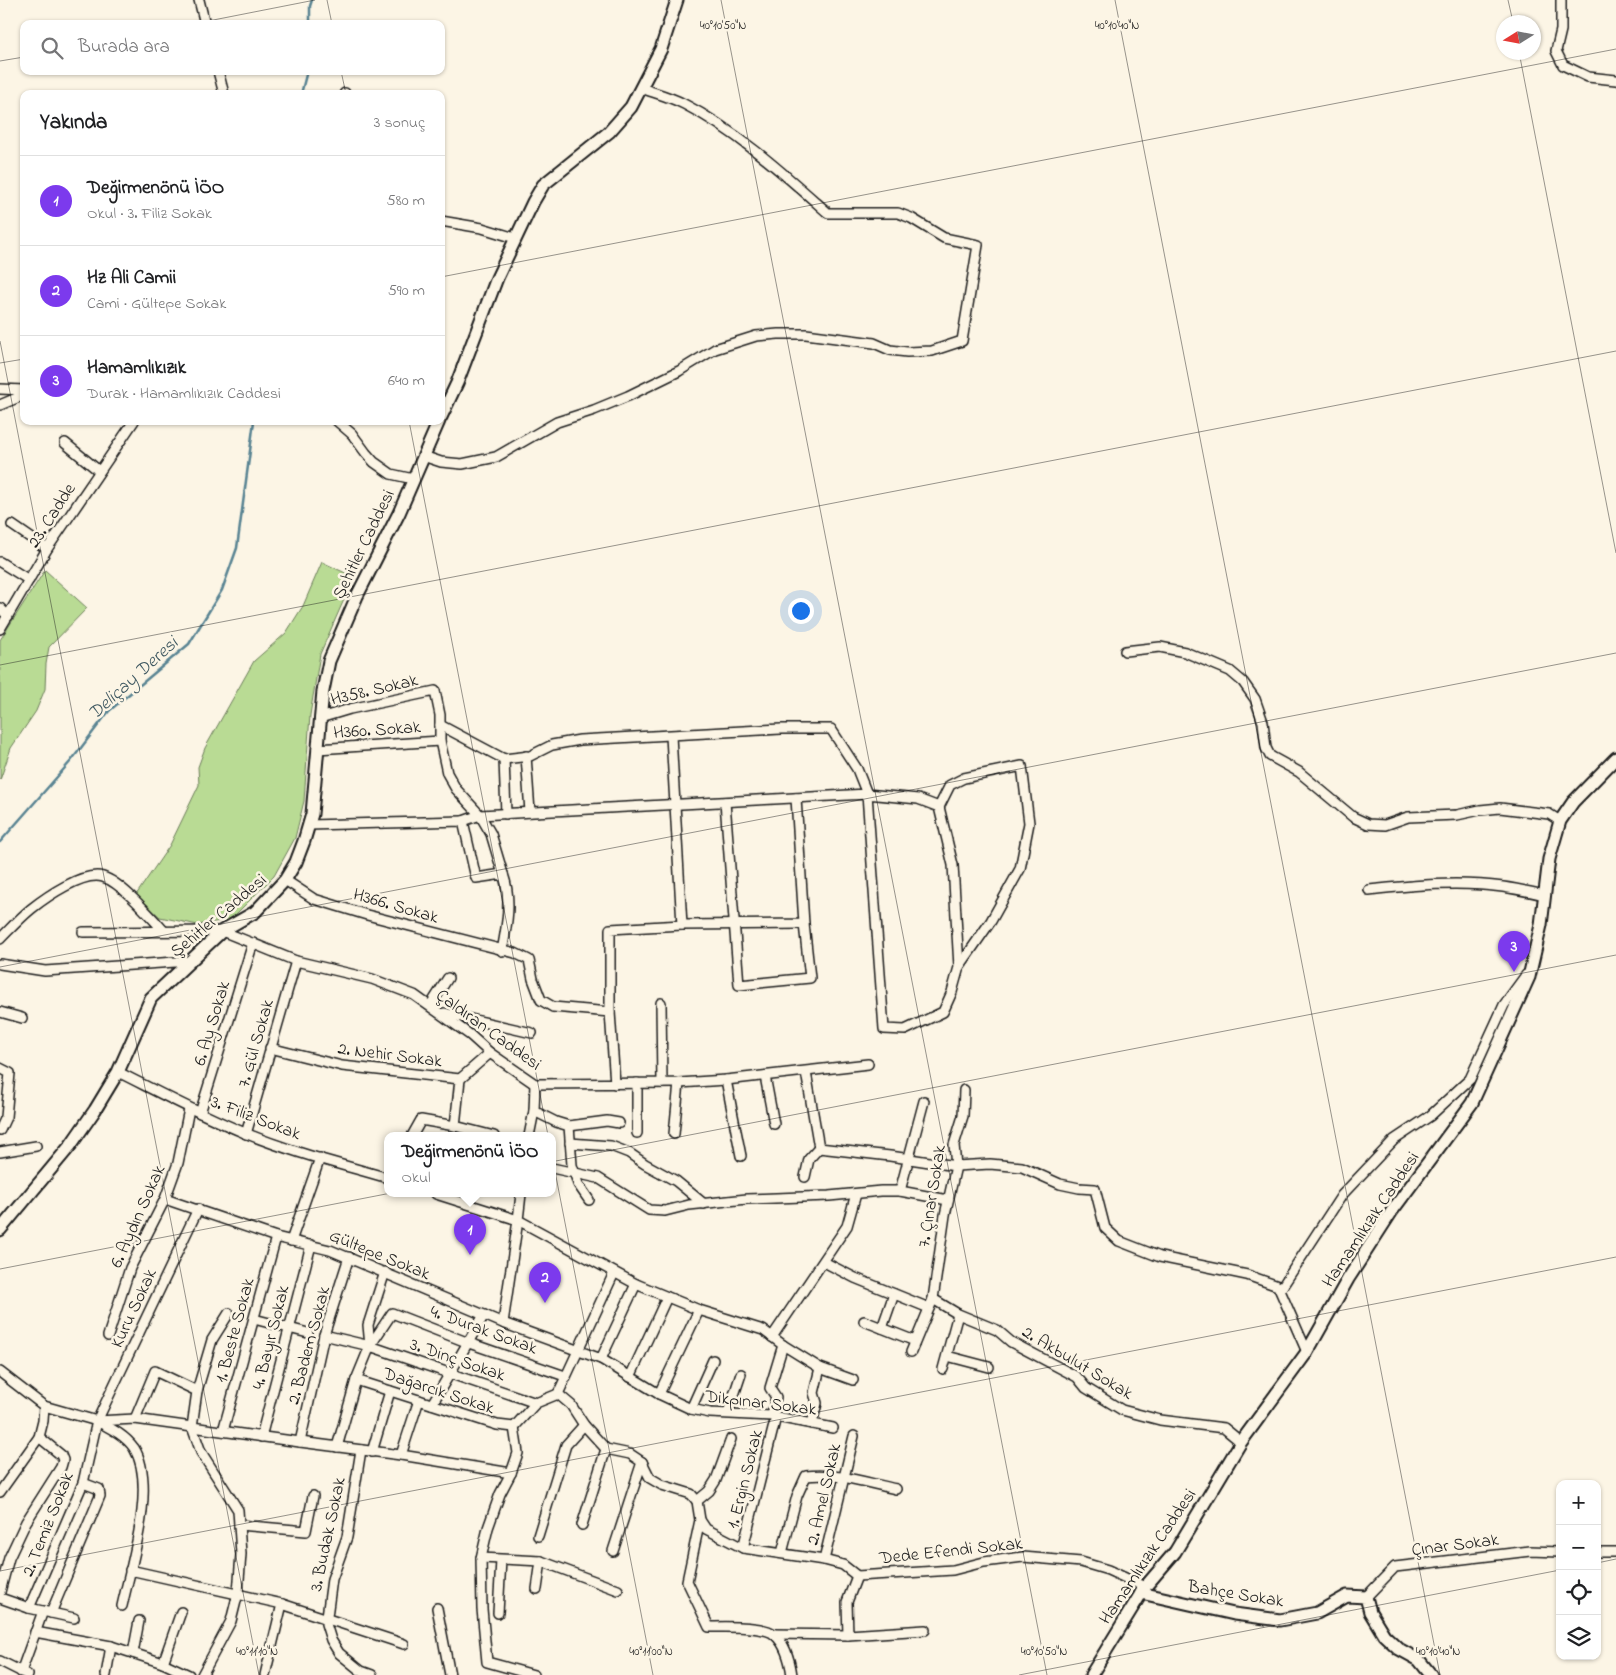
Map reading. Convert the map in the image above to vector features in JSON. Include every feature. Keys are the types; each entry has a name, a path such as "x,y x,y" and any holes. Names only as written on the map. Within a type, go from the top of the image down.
{"street":[{"path":"199,0 204,20"},
{"path":"445,408 515,238 543,185 609,132 631,107 661,49 677,0"},
{"path":"1560,0 1561,30 1556,51 1563,65 1588,77 1616,80"},
{"path":"219,75 223,90"},
{"path":"423,456 441,462 462,464 496,457 557,422 628,396 679,371 715,349 756,336 806,334 874,343 890,350 907,352 932,351 962,341 978,245 944,238 911,218 898,213 828,212 775,166 712,120 683,103 641,88"},
{"path":"445,222 482,228 515,238"},
{"path":"0,390 20,390"},
{"path":"0,405 20,397"},
{"name":"23. Cadde","path":"0,629 47,549 131,425"},
{"path":"342,425 352,434 374,462 391,474 413,479"},
{"name":"Şehitler Caddesi","path":"0,1230 70,1146 95,1110 118,1072 150,998 222,931 255,912 285,880 296,862 312,814 323,691 329,661 357,596 399,513 437,425"},
{"path":"65,443 99,471"},
{"path":"12,525 47,549"},
{"path":"0,562 29,580"},
{"path":"0,608 8,616"},
{"path":"1125,651 1160,648 1185,652 1230,671 1243,682 1256,699 1263,722 1266,748 1270,756 1299,772 1353,817 1368,824 1385,825 1408,817 1457,814 1500,808 1549,814 1560,821"},
{"name":"H358. Sokak","path":"320,718 350,709 435,691 440,725"},
{"path":"502,951 509,902 508,887 491,834 480,815 456,789 447,773 440,741 440,725 504,759 526,756 552,745 580,740 781,729 831,729 857,769 867,794 884,1029 905,1030 943,1012 960,967 991,921 1020,869 1029,823 1022,766 964,778 950,785 939,807 953,865 960,967"},
{"path":"671,736 682,925"},
{"name":"H360. Sokak","path":"317,749 440,741"},
{"path":"526,756 530,812"},
{"name":"Hamamlıkızık Caddesi","path":"1091,1675 1143,1590 1175,1552 1240,1442 1307,1352 1348,1279 1392,1211 1472,1103 1529,977 1541,925 1549,859 1560,821 1573,802 1616,758"},
{"path":"504,759 506,814"},
{"path":"309,825 462,821 480,815 867,794 918,799 939,807"},
{"path":"725,802 739,985 810,978 804,924 796,798"},
{"path":"462,821 476,878 503,874"},
{"path":"0,939 30,910 73,883 92,877 103,877 115,884 164,931"},
{"name":"H366. Sokak","path":"285,880 314,899 515,954 530,960 533,979 542,1000 553,1007 610,1012"},
{"path":"1369,890 1420,885 1467,884 1502,887 1545,895"},
{"path":"615,1084 610,1012 610,929 682,925 804,924"},
{"path":"83,932 222,931"},
{"name":"Çaldıran Caddesi","path":"222,931 296,961 372,979 414,995 470,1035 490,1054 535,1084 679,1083 806,1072 868,1064"},
{"name":"6. Ay Sokak","path":"200,1113 253,943"},
{"path":"0,964 45,971 190,961"},
{"name":"7. Gül Sokak","path":"246,1134 296,961"},
{"path":"1280,1290 1342,1195 1394,1140 1430,1116 1470,1079 1504,1005 1531,968"},
{"path":"430,1006 448,978"},
{"path":"661,1003 662,1083"},
{"path":"0,1012 22,1018"},
{"path":"439,1012 532,1033"},
{"name":"2. Nehir Sokak","path":"270,1048 342,1066 460,1079 456,1126"},
{"path":"460,1079 490,1054"},
{"path":"0,1068 10,1073 6,1117 0,1130"},
{"name":"3. Filiz Sokak","path":"118,1072 190,1109 246,1134 384,1177"},
{"path":"806,1072 819,1148"},
{"path":"765,1076 774,1124"},
{"path":"726,1080 741,1156"},
{"path":"637,1083 637,1133"},
{"path":"674,1134 679,1083"},
{"path":"530,1132 534,1111 535,1084"},
{"name":"7. Çınar Sokak","path":"911,1352 931,1303 948,1200 956,1166 954,1146 963,1116 964,1090"},
{"path":"900,1192 924,1100"},
{"name":"6. Aydın Sokak","path":"108,1336 130,1268 165,1198 178,1163 190,1109"},
{"path":"534,1111 569,1126 607,1121 619,1123"},
{"path":"414,1132 421,1120 479,1132"},
{"path":"569,1126 572,1165 578,1184 589,1200"},
{"path":"570,1143 612,1146 629,1153 676,1181 704,1204"},
{"path":"0,1152 36,1146"},
{"path":"819,1148 908,1158 956,1166 990,1164 1022,1167 1060,1184 1096,1189 1105,1228 1118,1241 1160,1257 1247,1275 1278,1286 1307,1352"},
{"path":"805,1177 809,1159 819,1148"},
{"path":"291,1241 320,1158"},
{"path":"556,1169 598,1178 649,1210 665,1211 689,1205 747,1199 829,1196 881,1191 900,1192 948,1200"},
{"path":"772,1337 847,1226 856,1194"},
{"path":"445,1197 518,1220 614,1274 636,1284 699,1310 763,1330 820,1368 853,1380"},
{"path":"503,1323 521,1197"},
{"name":"Gültepe Sokak","path":"165,1198 276,1237 330,1250 503,1323 579,1351"},
{"name":"Kuru Sokak","path":"97,1420 198,1209"},
{"name":"1. Beste Sokak","path":"223,1431 276,1237"},
{"name":"4. Bayır Sokak","path":"262,1437 311,1245"},
{"name":"2. Badem Sokak","path":"300,1442 324,1336 349,1258"},
{"path":"824,1262 855,1278 894,1294 931,1303"},
{"path":"337,1447 356,1380 370,1346 368,1325 385,1272"},
{"path":"534,1675 487,1662 480,1558 500,1494 511,1473 518,1453 514,1427 536,1402 558,1394 614,1274"},
{"path":"601,1359 636,1284"},
{"path":"882,1328 894,1294"},
{"path":"630,1377 667,1296"},
{"name":"2. Akbulut Sokak","path":"931,1303 997,1330 1011,1342 1077,1377 1086,1388 1122,1410 1160,1420 1224,1428 1240,1442"},
{"path":"659,1394 699,1310"},
{"name":"4. Durak Sokak","path":"370,1346 392,1313 566,1376"},
{"path":"202,1675 231,1621 238,1593 241,1554 238,1510 201,1452 192,1427 198,1391 212,1340 229,1314"},
{"path":"943,1369 958,1314"},
{"path":"432,1404 484,1315"},
{"path":"254,1319 308,1333"},
{"path":"864,1321 915,1341"},
{"name":"3. Dinç Sokak","path":"324,1336 370,1346 536,1402"},
{"name":"1. Ergin Sokak","path":"743,1548 774,1417 776,1398 770,1388 783,1345"},
{"name":"Dikpınar Sokak","path":"579,1351 601,1359 659,1394 690,1409 710,1413 774,1417 833,1428"},
{"path":"947,1356 989,1367"},
{"path":"690,1409 713,1360"},
{"path":"812,1424 817,1403 814,1393 820,1368"},
{"path":"135,1419 155,1371 198,1391"},
{"path":"0,1372 44,1406 97,1420 118,1432 133,1447 140,1464 143,1492 142,1509 122,1606"},
{"path":"728,1413 741,1374"},
{"name":"Dağarcık Sokak","path":"356,1380 497,1425 514,1427"},
{"path":"372,1452 390,1391"},
{"path":"558,1394 571,1405 584,1425 606,1449 630,1454 642,1462 650,1478 662,1485 691,1494 697,1501 700,1520 687,1581 709,1627 743,1626 774,1634 848,1634 925,1630"},
{"path":"400,1455 419,1400"},
{"path":"0,1492 39,1437 44,1406"},
{"path":"97,1420 135,1419 400,1455 511,1473"},
{"name":"2. Temiz Sokak","path":"29,1608 83,1484 97,1420"},
{"path":"538,1536 566,1444 584,1425"},
{"name":"2. Amel Sokak","path":"824,1560 854,1436"},
{"path":"39,1437 61,1455 63,1460 61,1467 26,1522 9,1558 0,1591 29,1608 74,1618"},
{"path":"697,1501 709,1492 716,1480 731,1439"},
{"path":"582,1525 606,1449"},
{"name":"3. Budak Sokak","path":"326,1621 332,1580 348,1536 361,1450"},
{"path":"613,1551 642,1462"},
{"path":"782,1554 797,1496 806,1476 817,1474 896,1489"},
{"path":"0,1661 25,1674 35,1632 47,1612 100,1496 99,1489 83,1484"},
{"path":"239,1525 306,1531 313,1496"},
{"name":"Dede Efendi Sokak","path":"700,1520 706,1529 743,1548 824,1560 843,1565 857,1576 953,1570 984,1562 1023,1557 1080,1562 1108,1570 1143,1590"},
{"name":"Çınar Sokak","path":"1366,1597 1395,1567 1530,1551 1556,1552"},
{"path":"1601,1552 1616,1552"},
{"path":"480,1558 541,1561 618,1590"},
{"path":"498,1613 501,1560"},
{"path":"537,1589 541,1561"},
{"path":"130,1570 282,1604 326,1621 404,1644"},
{"path":"848,1634 847,1602 857,1576"},
{"name":"Bahçe Sokak","path":"1143,1590 1234,1614 1280,1620 1317,1613 1347,1596 1366,1597"},
{"path":"1366,1597 1370,1612 1384,1635 1400,1649 1419,1660 1432,1675"},
{"path":"265,1675 282,1604"},
{"path":"437,1608 450,1675"},
{"path":"163,1663 181,1612"},
{"path":"133,1653 139,1621"},
{"path":"326,1621 331,1640 339,1653 360,1673 372,1675"},
{"path":"35,1632 111,1646 163,1663 189,1675"},
{"path":"774,1634 783,1645 790,1662 792,1675"},
{"path":"106,1675 111,1646"}],"green space":[{"path":"322,562 354,577 320,654 310,715 304,801 295,838 274,876 231,919 198,925 160,917 136,895 170,845 199,785 198,767 205,748 254,661 286,633 303,606"},
{"path":"45,570 87,608 49,647 45,689 36,711 11,748 0,780 0,640"}],"waterway":[{"name":"Deliçay Deresi","path":"310,20 312,0"},
{"name":"Deliçay Deresi","path":"302,90 306,75"},
{"name":"Deliçay Deresi","path":"0,842 71,761 109,711 189,644 222,590 237,548 253,425"}],"place":[{"name":"Hamamlıkızık","path":"1514,972"},
{"name":"Değirmenönü İÖO","path":"470,1255"},
{"name":"Hz Ali Camii","path":"545,1303"}]}
